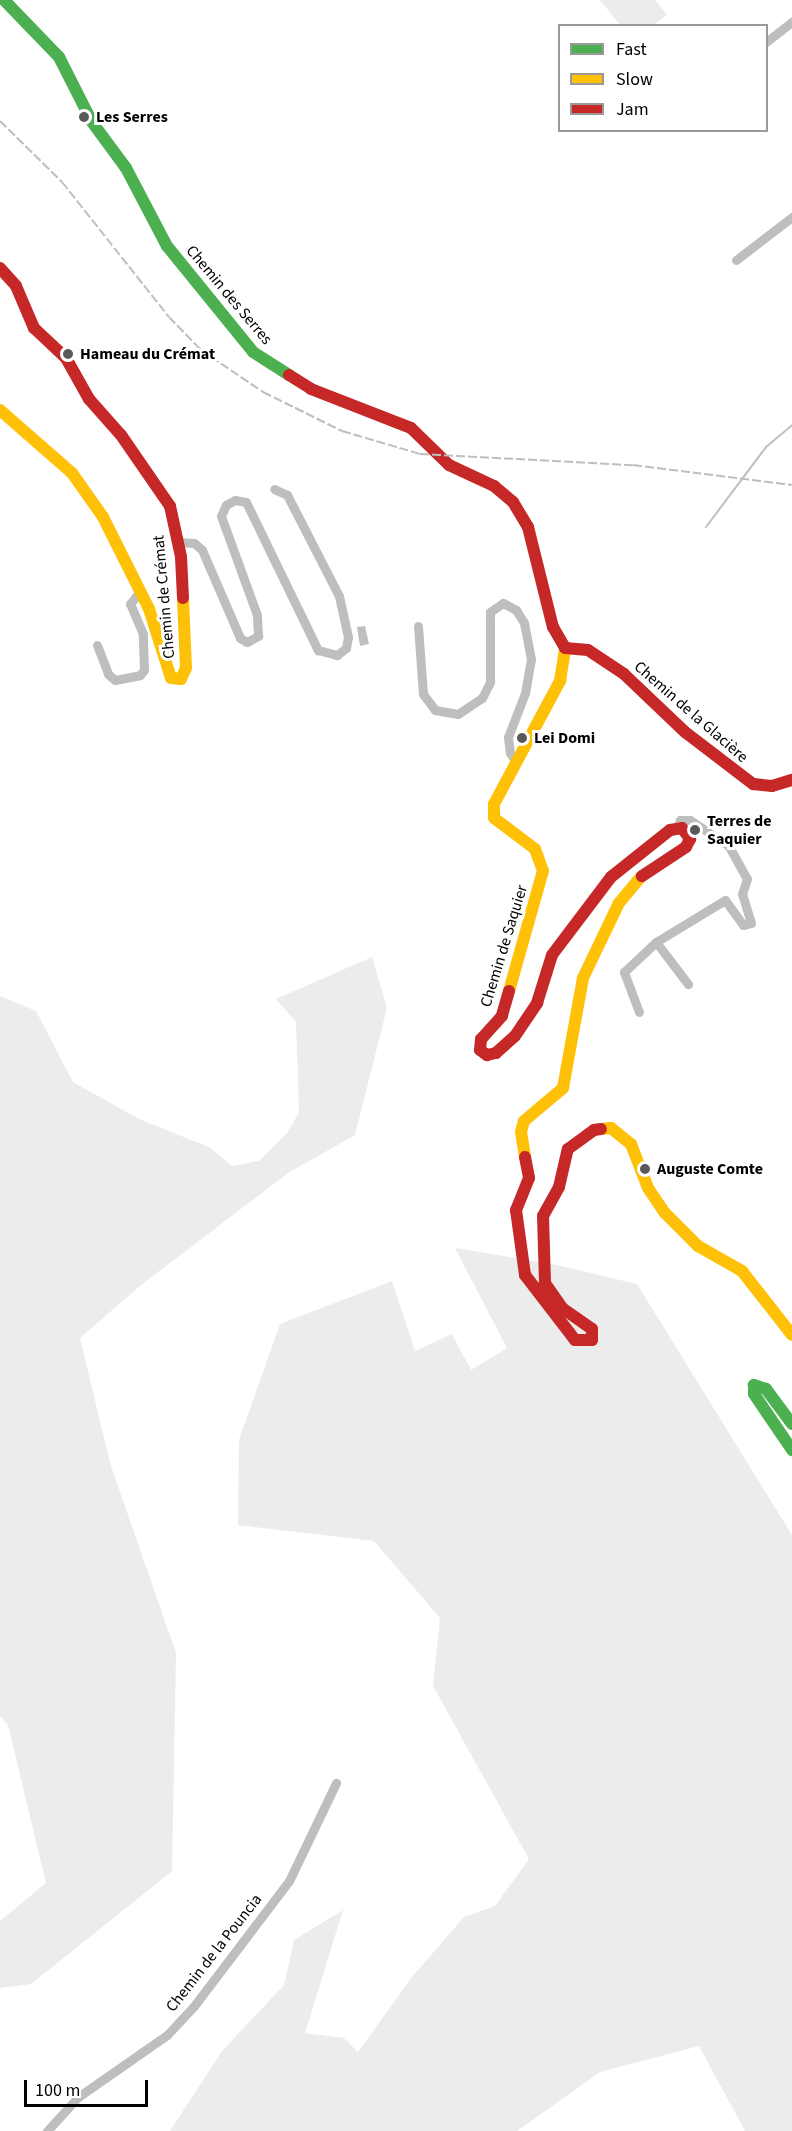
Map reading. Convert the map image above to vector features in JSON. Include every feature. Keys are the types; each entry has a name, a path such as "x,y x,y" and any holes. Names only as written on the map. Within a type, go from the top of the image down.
{"street":[{"name":"Chemin des Serres","path":"4,0 58,57 88,115 126,168 166,246 253,352 311,389 411,428 449,465 494,486 513,502 528,526 553,627 567,650"},
{"path":"768,40 792,22"},
{"path":"736,260 792,216"},
{"name":"Chemin de Crémat","path":"0,268 16,286 34,328 66,358 89,399 121,435 163,494 179,542 186,668 181,679 171,678 155,625 140,591 110,528 80,483 0,410"},
{"path":"179,542 194,543 202,550 240,638 247,642 258,636 256,615 221,516 226,505 236,500 246,502 318,650 337,655 346,648 348,638 339,596 287,495 274,489"},
{"path":"97,645 108,674 115,680 140,675 144,670 142,634 130,604 140,591"},
{"path":"418,626 422,654 418,666 423,694 435,710 458,714 482,698 490,682 490,612 503,603 516,610 524,623 531,659 525,693 508,737 510,753 516,762"},
{"name":"Chemin de Saquier","path":"567,650 560,681 497,797 493,815 535,849 543,871 502,1016 479,1043 480,1050 487,1055 502,1050 515,1036 537,1003 552,955 600,889 657,838 677,828"},
{"name":"Chemin de la Glacière","path":"567,650 593,652 636,684 685,732 743,778 763,787 792,780"},
{"path":"639,1012 624,972 656,942 722,901 728,902 743,925 752,923 742,894 747,879 729,846 690,820 680,820 677,828 688,833 686,847 654,865 633,885 590,959 563,1088 524,1121 521,1132 529,1178 516,1210 523,1268 539,1296 575,1340 592,1340 592,1329 563,1309 545,1283 543,1216 560,1187 568,1149 594,1130 611,1128 631,1143 648,1188 665,1213 698,1246 742,1271 792,1335"},
{"path":"656,942 688,984"},
{"path":"792,1424 762,1385 754,1385 754,1394 769,1411 792,1450"},
{"name":"Chemin de la Pouncia","path":"47,2131 78,2097 167,2036 194,2006 289,1881 336,1783"}],"shaded area":[{"path":"600,0 655,0 667,15 654,24 619,24"},
{"path":"365,626 369,644 360,646 357,627"},
{"path":"372,957 387,1008 355,1135 288,1173 141,1285 80,1338 110,1463 176,1653 172,1871 31,1984 0,1988 0,1921 46,1883 8,1725 0,1716 0,996 36,1011 73,1082 139,1119 211,1148 232,1166 259,1161 288,1132 299,1112 296,1022 276,999"},
{"path":"455,1248 552,1264 637,1284 792,1535 792,2131 745,2131 699,2046 600,2072 517,2131 170,2131 222,2051 284,1985 294,1940 343,1910 305,2033 344,2038 358,2052 412,1977 464,1917 495,1906 529,1859 433,1686 440,1618 374,1541 238,1525 239,1440 280,1324 392,1281 415,1351 452,1334 471,1370 507,1348"}],"waterway":[{"path":"706,527 766,447 792,425"}],"railway":[{"path":"0,121 62,182 169,317 201,350 263,392 342,431 420,454 633,465 792,485"}],"traffic: fast":[{"path":"4,0 59,57 92,122 126,168 167,246 253,352 289,375"},
{"path":"792,1424 766,1389 754,1385 754,1394 792,1450"}],"traffic: slow":[{"path":"0,410 72,473 103,517 149,609 171,678 181,679 186,668 183,598"},
{"path":"509,991 543,871 535,849 494,818 494,804 560,681 565,648"},
{"path":"525,1157 521,1132 524,1121 563,1088 583,978 619,903 642,876"},
{"path":"601,1129 611,1128 631,1144 648,1188 665,1213 698,1246 742,1271 792,1335"}],"traffic: jam":[{"path":"0,268 16,286 34,328 66,358 89,399 121,435 170,506 181,557 183,598"},
{"path":"289,375 311,389 411,428 449,465 494,486 513,502 528,527 553,627 565,648"},
{"path":"565,648 588,650 624,674 685,732 753,784 772,786 792,780"},
{"path":"509,991 502,1016 481,1039 480,1050 487,1055 496,1053 515,1036 537,1003 552,955 611,877 670,830 682,828 690,839 686,847 642,876"},
{"path":"525,1157 529,1178 516,1210 525,1275 575,1340 592,1340 592,1329 563,1309 545,1283 543,1216 559,1187 568,1149 594,1130 601,1129"}],"place":[{"name":"Les Serres","path":"84,117"},
{"name":"Hameau du Crémat","path":"68,354"},
{"name":"Lei Domi","path":"522,738"},
{"name":"Terres de Saquier","path":"695,830"},
{"name":"Auguste Comte","path":"645,1169"}]}
